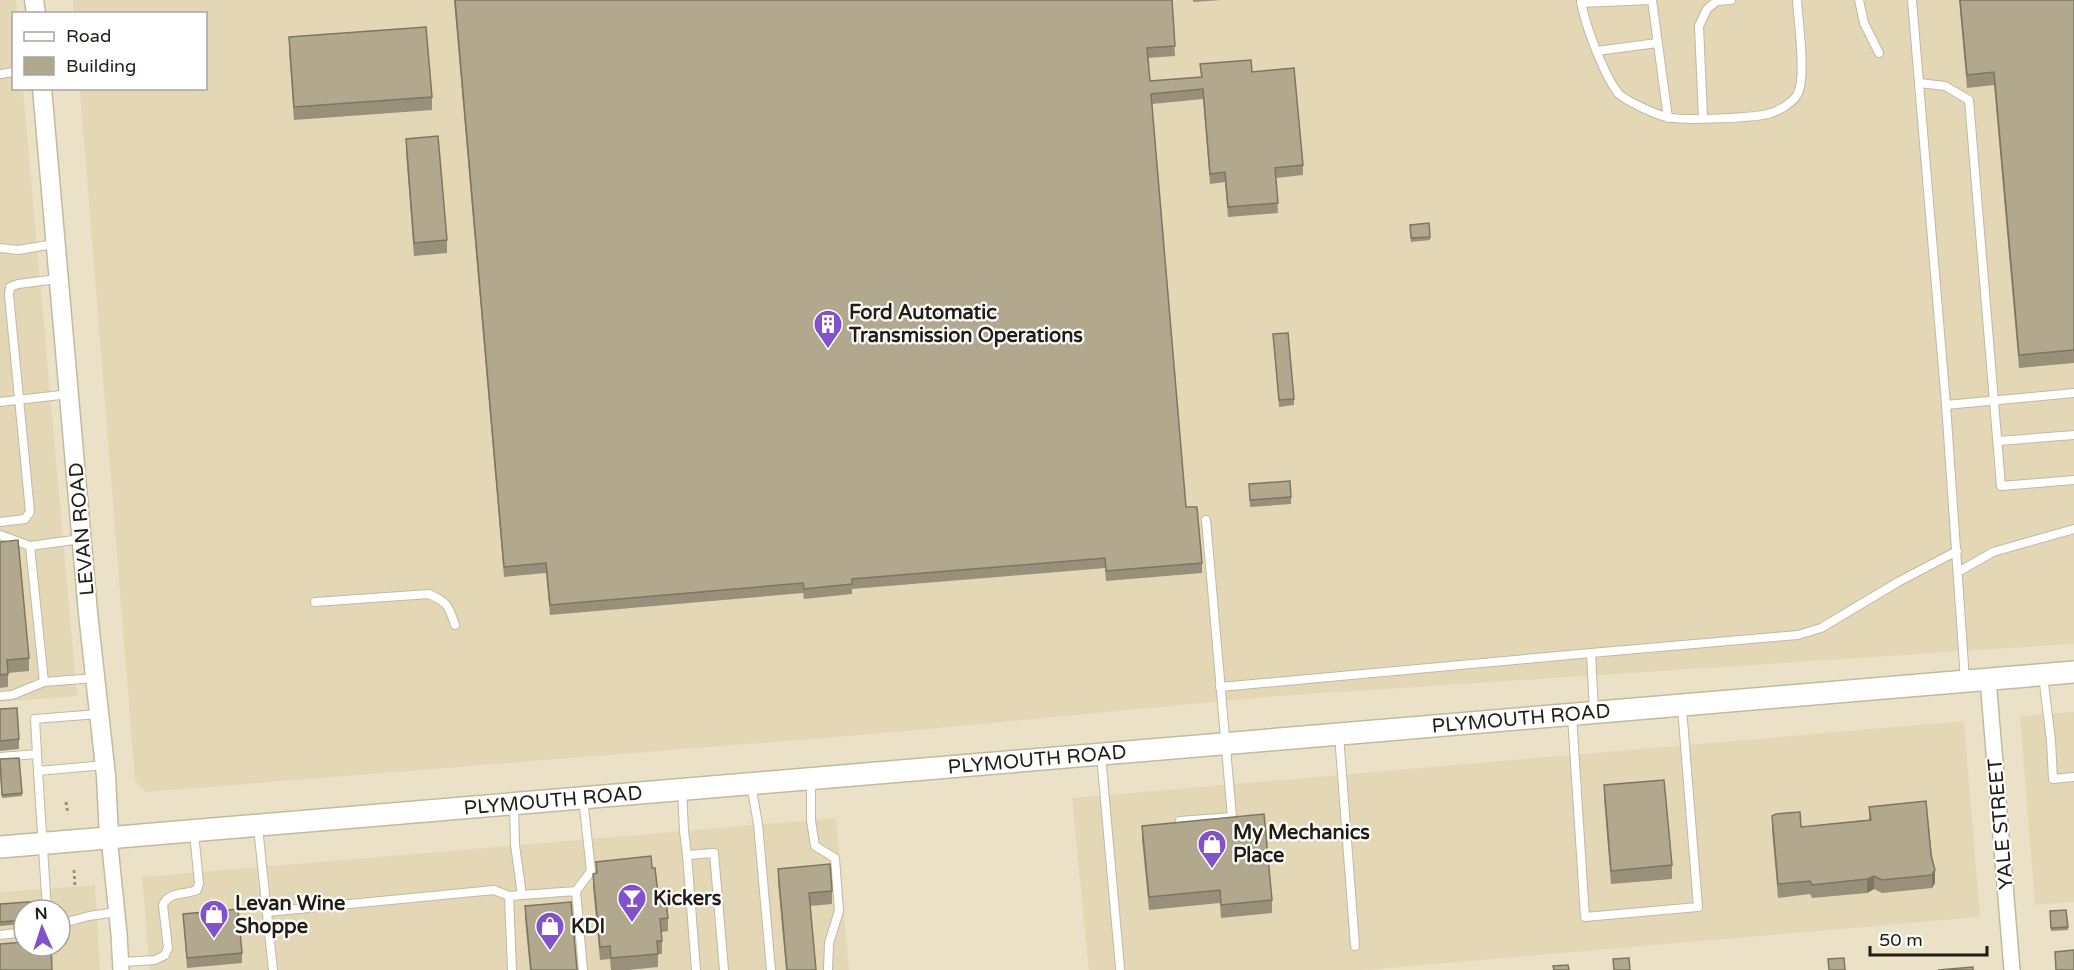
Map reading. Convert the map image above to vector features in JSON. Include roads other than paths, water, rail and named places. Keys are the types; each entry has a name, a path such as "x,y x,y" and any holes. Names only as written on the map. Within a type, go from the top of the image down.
{"main road":[{"name":"PLYMOUTH ROAD","path":"0,847 2074,672"}],"street":[{"name":"LEVAN ROAD","path":"42,90 81,539 105,765 121,966"},
{"name":"YALE STREET","path":"1988,679 2012,970"}],"lane":[{"path":"1668,118 1651,0 1581,1 1597,51 1619,94 1668,118 1703,118 1770,114 1786,106 1798,95 1802,74 1797,0"},
{"path":"1703,118 1699,26 1707,9 1717,2 1731,0"},
{"path":"1859,0 1864,23 1879,53"},
{"path":"1912,0 1946,405 1965,681"},
{"path":"1597,51 1657,43"},
{"path":"1919,83 1945,86 1969,100 2001,486 2074,480"},
{"path":"0,248 18,250 56,244"},
{"path":"58,279 10,287 30,512 26,519 1,522 1,535 30,546 81,539"},
{"path":"1946,405 2074,393"},
{"path":"0,402 69,394"},
{"path":"1998,441 2074,435"},
{"path":"1180,821 1232,817 1206,520"},
{"path":"1958,572 1993,552 2074,530"},
{"path":"30,546 44,682"},
{"path":"1220,687 1592,652 1798,636 1821,628 1957,550"},
{"path":"315,602 429,594 444,600 450,610 454,625"},
{"path":"1592,652 1594,712"},
{"path":"2043,674 2053,779 2074,777"},
{"path":"0,696 12,695 44,682 96,678"},
{"path":"1572,714 1585,917 1698,907 1682,705"},
{"path":"46,898 35,719 100,714"},
{"path":"1339,734 1355,946"},
{"path":"0,757 37,754"},
{"path":"1101,754 1120,968"},
{"path":"39,771 105,765"},
{"path":"810,778 811,820 815,846 836,858 839,911 829,943 828,970"},
{"path":"750,783 758,824 771,970"},
{"path":"682,789 696,970"},
{"path":"583,797 591,871 576,891 583,970"},
{"path":"514,803 515,845 522,895"},
{"path":"258,826 273,970"},
{"path":"121,966 155,960 165,955 168,948 163,905 172,895 197,890 199,883 194,831"},
{"path":"687,855 714,853 724,970"},
{"path":"267,912 494,890 509,896 576,891"},
{"path":"509,896 512,970"},
{"path":"72,921 117,912"}],"place":[{"name":"Ford Automatic Transmission Operations","path":"828,350"},
{"name":"My Mechanics Place","path":"1212,870"},
{"name":"Kickers","path":"632,924"},
{"name":"Levan Wine Shoppe","path":"214,940"},
{"name":"KDI","path":"550,952"}]}
